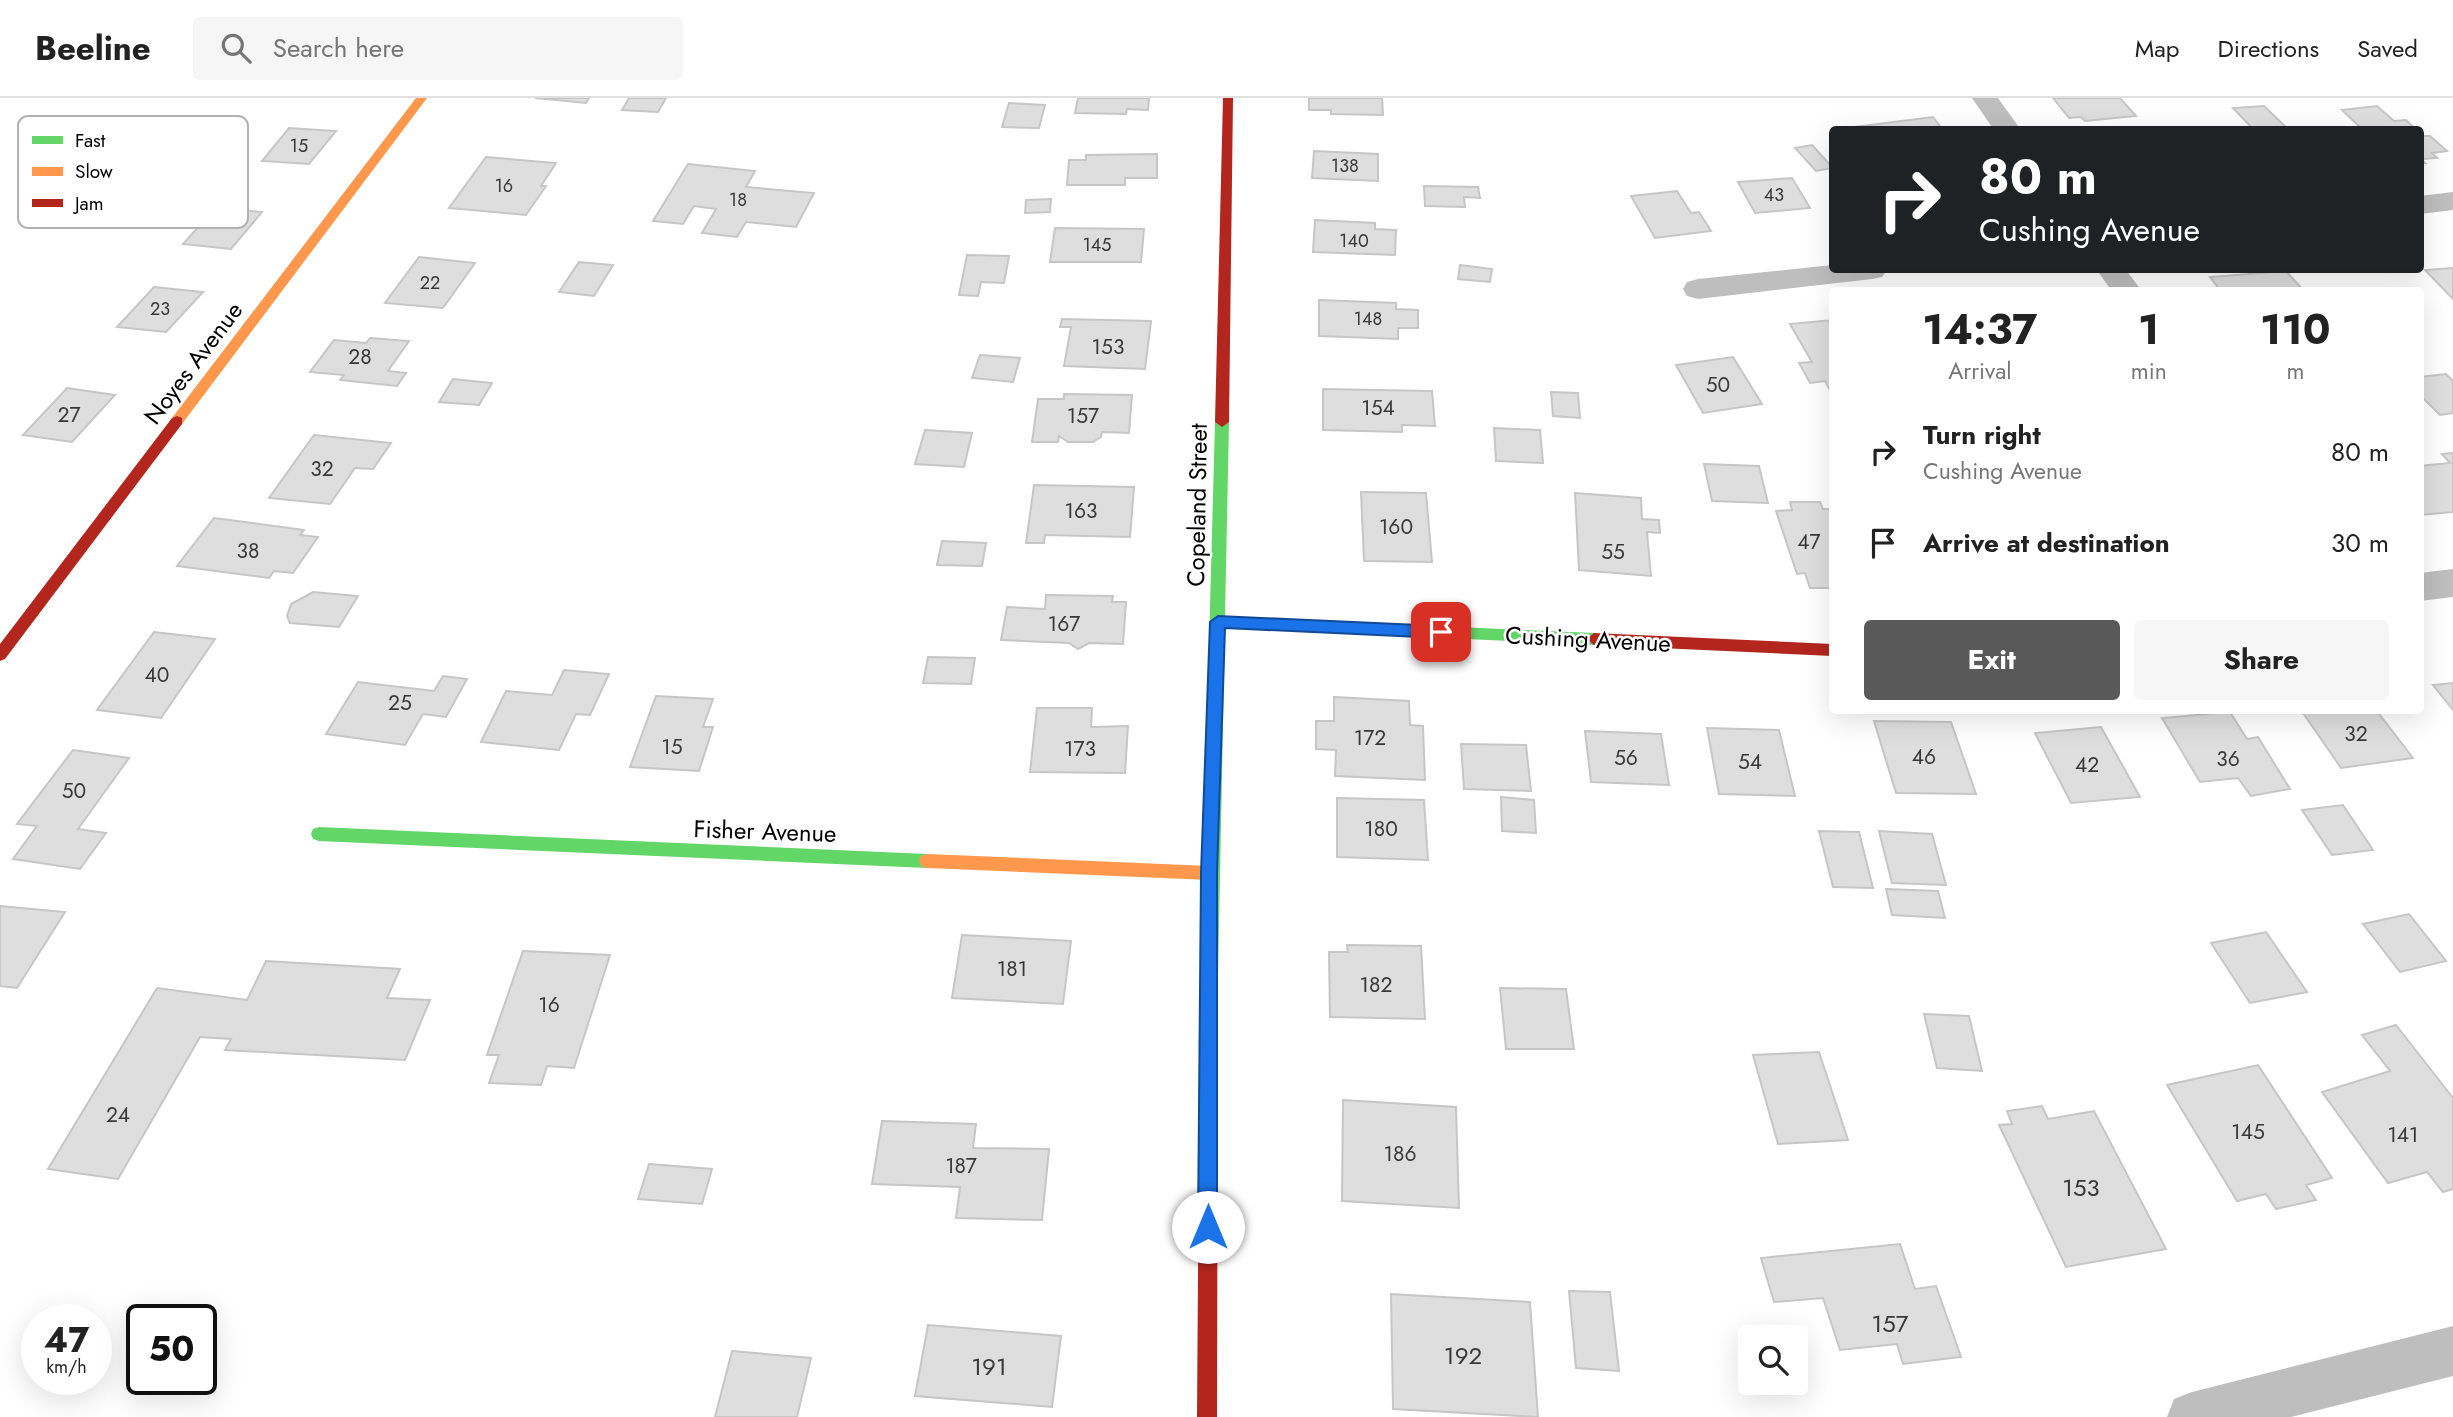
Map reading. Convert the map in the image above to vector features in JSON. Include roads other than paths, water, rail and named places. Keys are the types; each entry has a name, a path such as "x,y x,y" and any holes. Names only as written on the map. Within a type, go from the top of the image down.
{"street":[{"name":"Noyes Avenue","path":"0,655 422,98"},
{"name":"Copeland Street","path":"1207,1417 1209,873 1218,622 1228,98"},
{"path":"1985,98 2005,126"},
{"path":"2424,205 2453,201"},
{"path":"1698,289 1845,273"},
{"path":"2112,273 2124,287"},
{"path":"2424,587 2453,583"},
{"name":"Cushing Avenue","path":"1218,622 1829,650"},
{"name":"Fisher Avenue","path":"319,834 1209,873"},
{"path":"2192,1417 2453,1351"}]}
